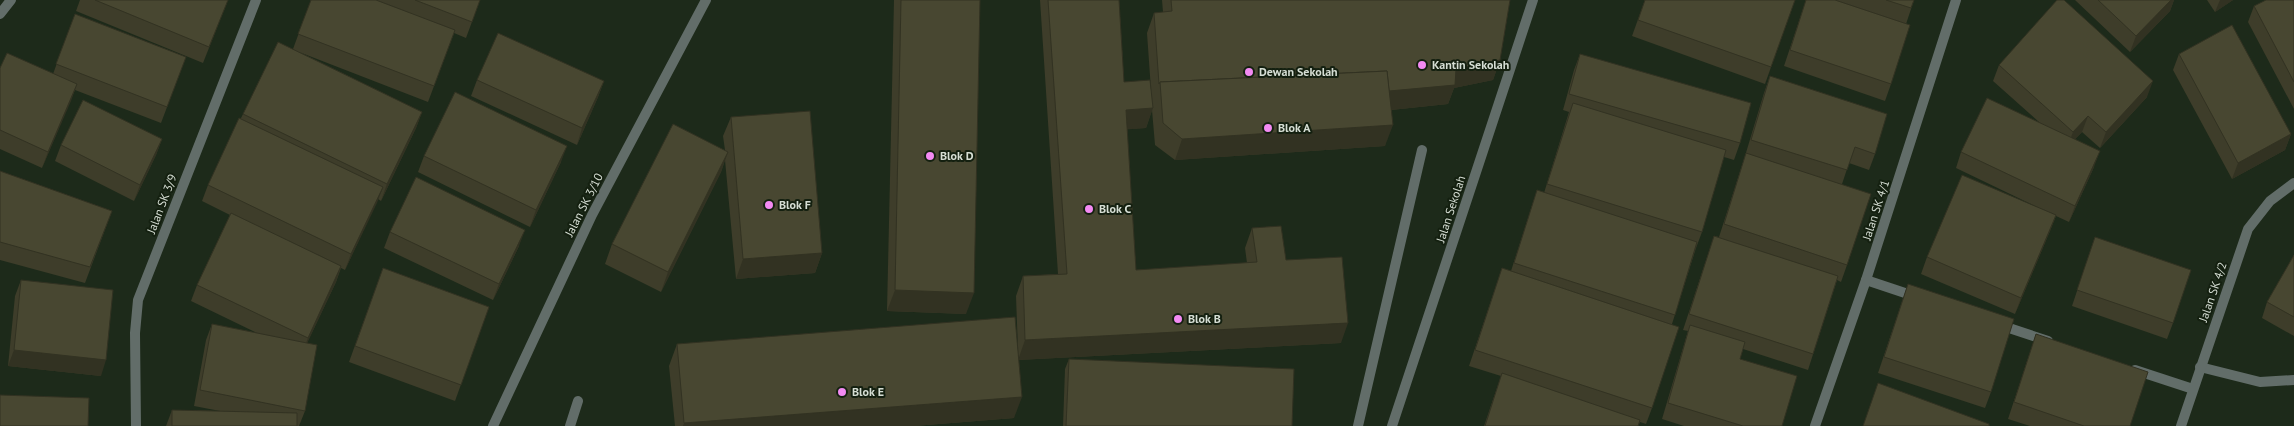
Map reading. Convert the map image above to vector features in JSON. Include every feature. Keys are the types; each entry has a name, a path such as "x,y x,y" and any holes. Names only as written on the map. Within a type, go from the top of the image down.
{"street":[{"path":"0,14 11,0"},
{"name":"Jalan SK 3/9","path":"136,426 138,300 256,0"},
{"name":"Jalan SK 3/10","path":"493,426 592,214 706,0"},
{"name":"Jalan Sekolah","path":"1392,426 1534,0"},
{"name":"Jalan SK 4/1","path":"1816,426 1866,280 1956,0"},
{"path":"1358,426 1422,150"},
{"name":"Jalan SK 4/2","path":"2181,426 2248,229 2270,201 2294,183"},
{"path":"1866,280 1932,302"},
{"path":"1988,321 2062,346"},
{"path":"2200,367 2260,382 2294,380"},
{"path":"2128,368 2193,389"},
{"path":"570,426 578,401"}],"building":[{"path":"95,0 228,0 209,47"},
{"path":"311,0 376,0 455,30 434,86 298,34"},
{"path":"415,0 480,0 472,22"},
{"name":"Blok D","path":"901,0 980,0 974,293 895,290"},
{"path":"1048,0 1119,0 1124,82 1150,80 1153,108 1126,110 1136,270 1257,262 1252,228 1281,226 1286,260 1342,257 1348,323 1025,340 1023,276 1067,274"},
{"path":"1171,0 1510,0 1500,60 1456,69 1455,85 1389,91 1387,71 1160,82 1159,84 1154,13 1172,11"},
{"path":"1645,0 1795,0 1771,67 1638,20"},
{"path":"1806,0 1835,0 1910,25 1891,84 1790,50"},
{"path":"1886,0 1914,0 1911,8"},
{"path":"2057,0 2064,0 2153,81 2106,132 2088,116 2073,132 1999,65"},
{"path":"2098,0 2171,0 2136,36"},
{"path":"2266,0 2294,0 2294,82 2254,6"},
{"path":"75,14 186,57 167,107 56,64"},
{"path":"2232,25 2291,134 2238,163 2179,54"},
{"path":"498,33 604,81 582,128 477,80"},
{"path":"278,42 422,112 387,184 243,114"},
{"path":"7,53 77,84 48,152 0,130 0,68"},
{"path":"1580,54 1751,103 1740,143 1569,94"},
{"name":"Blok A","path":"1387,71 1393,125 1182,139 1163,123 1160,82"},
{"path":"1770,76 1887,114 1875,154 1855,147 1847,170 1751,140"},
{"path":"455,92 567,146 536,210 424,156"},
{"path":"1987,98 2100,151 2075,206 1961,152"},
{"path":"83,100 162,139 140,185 61,145"},
{"path":"1573,103 1726,150 1702,232 1547,184"},
{"name":"Blok F","path":"810,111 822,253 743,259 731,117"},
{"path":"239,118 383,187 351,254 208,185"},
{"path":"673,124 728,152 668,272 612,244"},
{"path":"1746,153 1871,194 1847,265 1724,224"},
{"path":"0,171 112,211 90,267 0,242"},
{"path":"1962,175 2056,215 2021,298 1927,257"},
{"path":"416,177 525,230 499,284 390,232"},
{"path":"1537,190 1697,242 1675,315 1514,263"},
{"path":"231,213 341,266 308,338 197,285"},
{"path":"1714,236 1838,276 1813,354 1689,314"},
{"path":"2095,237 2191,270 2173,323 2077,290"},
{"path":"2294,255 2294,317 2267,302"},
{"path":"383,268 489,307 461,385 355,346"},
{"path":"1502,268 1679,327 1652,408 1475,350"},
{"path":"21,280 113,290 106,360 14,350"},
{"path":"1908,284 2014,319 1991,392 1884,357"},
{"name":"Blok E","path":"1015,317 1022,397 684,423 677,344"},
{"path":"212,324 317,345 305,411 200,390"},
{"path":"1690,325 1745,342 1740,359 1797,376 1782,426 1743,426 1668,403"},
{"path":"2036,334 2148,372 2130,426 2084,426 2014,402"},
{"path":"1069,359 1294,369 1292,426 1066,426"},
{"path":"1502,373 1640,420 1638,426 1485,426"},
{"path":"1878,383 1989,424 1989,426 1863,426"},
{"path":"0,395 89,398 88,426 0,426"},
{"path":"172,410 297,413 297,426 172,426"}],"place":[{"name":"Kantin Sekolah","path":"1422,65"},
{"name":"Dewan Sekolah","path":"1249,72"},
{"name":"Blok A","path":"1268,128"},
{"name":"Blok D","path":"930,156"},
{"name":"Blok F","path":"769,205"},
{"name":"Blok C","path":"1089,209"},
{"name":"Blok B","path":"1178,319"},
{"name":"Blok E","path":"842,392"}]}
